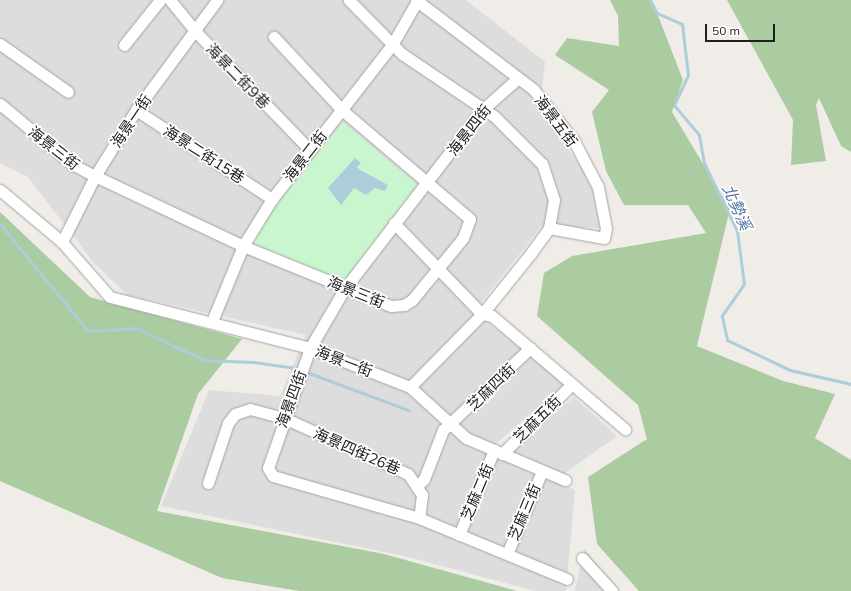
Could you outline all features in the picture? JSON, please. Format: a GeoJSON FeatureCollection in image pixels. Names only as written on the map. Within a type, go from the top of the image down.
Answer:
{"type":"FeatureCollection","features":[{"type":"Feature","properties":{"kind":"street"},"geometry":{"type":"LineString","coordinates":[[124,45],[160,0]]}},
{"type":"Feature","properties":{"kind":"street","name":"海景二街9巷"},"geometry":{"type":"LineString","coordinates":[[170,0],[196,32],[310,150]]}},
{"type":"Feature","properties":{"kind":"street","name":"海景一街"},"geometry":{"type":"LineString","coordinates":[[217,0],[196,32],[136,110],[95,176],[62,242],[110,297],[212,321],[310,348],[410,387]]}},
{"type":"Feature","properties":{"kind":"street"},"geometry":{"type":"LineString","coordinates":[[349,0],[392,45],[484,109],[542,164],[554,200],[549,228],[482,314],[410,387],[466,438],[566,480]]}},
{"type":"Feature","properties":{"kind":"street","name":"海景二街"},"geometry":{"type":"LineString","coordinates":[[212,321],[243,246],[272,198],[392,45],[416,0]]}},
{"type":"Feature","properties":{"kind":"street","name":"海景五街"},"geometry":{"type":"LineString","coordinates":[[416,0],[517,79],[534,90],[574,141],[598,187],[606,228],[604,238],[549,228]]}},
{"type":"Feature","properties":{"kind":"street","name":"海景三街"},"geometry":{"type":"LineString","coordinates":[[0,104],[72,164],[95,176],[243,246],[391,306],[404,305],[412,300],[469,229],[470,218],[342,110],[274,37]]}},
{"type":"Feature","properties":{"kind":"street"},"geometry":{"type":"LineString","coordinates":[[0,44],[68,92]]}},
{"type":"Feature","properties":{"kind":"street","name":"海景四街"},"geometry":{"type":"LineString","coordinates":[[517,79],[484,109],[345,288],[310,348],[284,418],[268,468],[273,476],[420,518],[567,579]]}},
{"type":"Feature","properties":{"kind":"street","name":"海景二街15巷"},"geometry":{"type":"LineString","coordinates":[[136,110],[272,198]]}},
{"type":"Feature","properties":{"kind":"street"},"geometry":{"type":"LineString","coordinates":[[0,190],[62,242]]}},
{"type":"Feature","properties":{"kind":"street"},"geometry":{"type":"LineString","coordinates":[[394,223],[482,314],[492,316],[625,429]]}},
{"type":"Feature","properties":{"kind":"street","name":"芝麻四街"},"geometry":{"type":"LineString","coordinates":[[418,485],[424,479],[443,430],[530,348]]}},
{"type":"Feature","properties":{"kind":"street","name":"芝麻五街"},"geometry":{"type":"LineString","coordinates":[[498,452],[572,384]]}},
{"type":"Feature","properties":{"kind":"street","name":"海景四街26巷"},"geometry":{"type":"LineString","coordinates":[[208,483],[228,423],[235,414],[250,409],[284,418],[408,474],[418,485]]}},
{"type":"Feature","properties":{"kind":"street","name":"芝麻二街"},"geometry":{"type":"LineString","coordinates":[[459,535],[498,452]]}},
{"type":"Feature","properties":{"kind":"street","name":"芝麻三街"},"geometry":{"type":"LineString","coordinates":[[507,554],[542,470]]}},
{"type":"Feature","properties":{"kind":"street"},"geometry":{"type":"LineString","coordinates":[[418,485],[423,499],[420,518]]}},
{"type":"Feature","properties":{"kind":"street"},"geometry":{"type":"LineString","coordinates":[[582,558],[612,591]]}},
{"type":"Feature","properties":{"kind":"shaded area"},"geometry":{"type":"Polygon","coordinates":[[[0,0],[466,0],[545,62],[540,108],[590,180],[600,228],[542,226],[474,311],[566,384],[487,451],[575,490],[566,591],[535,591],[408,557],[161,506],[209,390],[280,396],[306,335],[127,295],[94,263],[28,177],[0,163],[0,0]]]}},
{"type":"Feature","properties":{"kind":"shaded area"},"geometry":{"type":"Polygon","coordinates":[[[574,397],[617,436],[564,474],[511,453],[574,397]]]}},
{"type":"Feature","properties":{"kind":"shaded area"},"geometry":{"type":"Polygon","coordinates":[[[584,548],[620,591],[575,591],[584,548]]]}},
{"type":"Feature","properties":{"kind":"green space"},"geometry":{"type":"Polygon","coordinates":[[[610,0],[652,0],[683,80],[672,112],[730,209],[697,346],[783,381],[835,394],[815,438],[851,460],[851,591],[639,591],[597,544],[588,477],[647,439],[638,405],[537,316],[544,273],[572,256],[706,233],[688,205],[624,205],[606,171],[592,112],[609,90],[555,55],[567,38],[619,46],[618,16],[610,0]]]}},
{"type":"Feature","properties":{"kind":"green space"},"geometry":{"type":"Polygon","coordinates":[[[727,0],[851,0],[851,152],[841,146],[819,98],[816,105],[826,161],[791,165],[793,120],[727,0]]]}},
{"type":"Feature","properties":{"kind":"green space"},"geometry":{"type":"Polygon","coordinates":[[[343,122],[418,185],[343,283],[252,243],[287,191],[343,122]]]}},
{"type":"Feature","properties":{"kind":"green space"},"geometry":{"type":"Polygon","coordinates":[[[0,212],[90,297],[242,339],[198,394],[157,511],[384,554],[517,591],[299,591],[222,578],[0,481],[0,212]]]}},
{"type":"Feature","properties":{"kind":"water"},"geometry":{"type":"Polygon","coordinates":[[[355,158],[361,163],[357,167],[360,170],[388,185],[385,191],[375,188],[366,195],[354,188],[341,205],[328,188],[355,158]]]}},
{"type":"Feature","properties":{"kind":"waterway","name":"北勢溪"},"geometry":{"type":"LineString","coordinates":[[650,0],[657,13],[682,24],[688,75],[674,105],[699,135],[704,163],[737,231],[744,284],[722,316],[727,340],[790,370],[851,384]]}},
{"type":"Feature","properties":{"kind":"waterway"},"geometry":{"type":"LineString","coordinates":[[0,224],[88,331],[136,328],[204,360],[253,362],[296,368]]}},
{"type":"Feature","properties":{"kind":"waterway"},"geometry":{"type":"LineString","coordinates":[[309,373],[408,410]]}}]}
